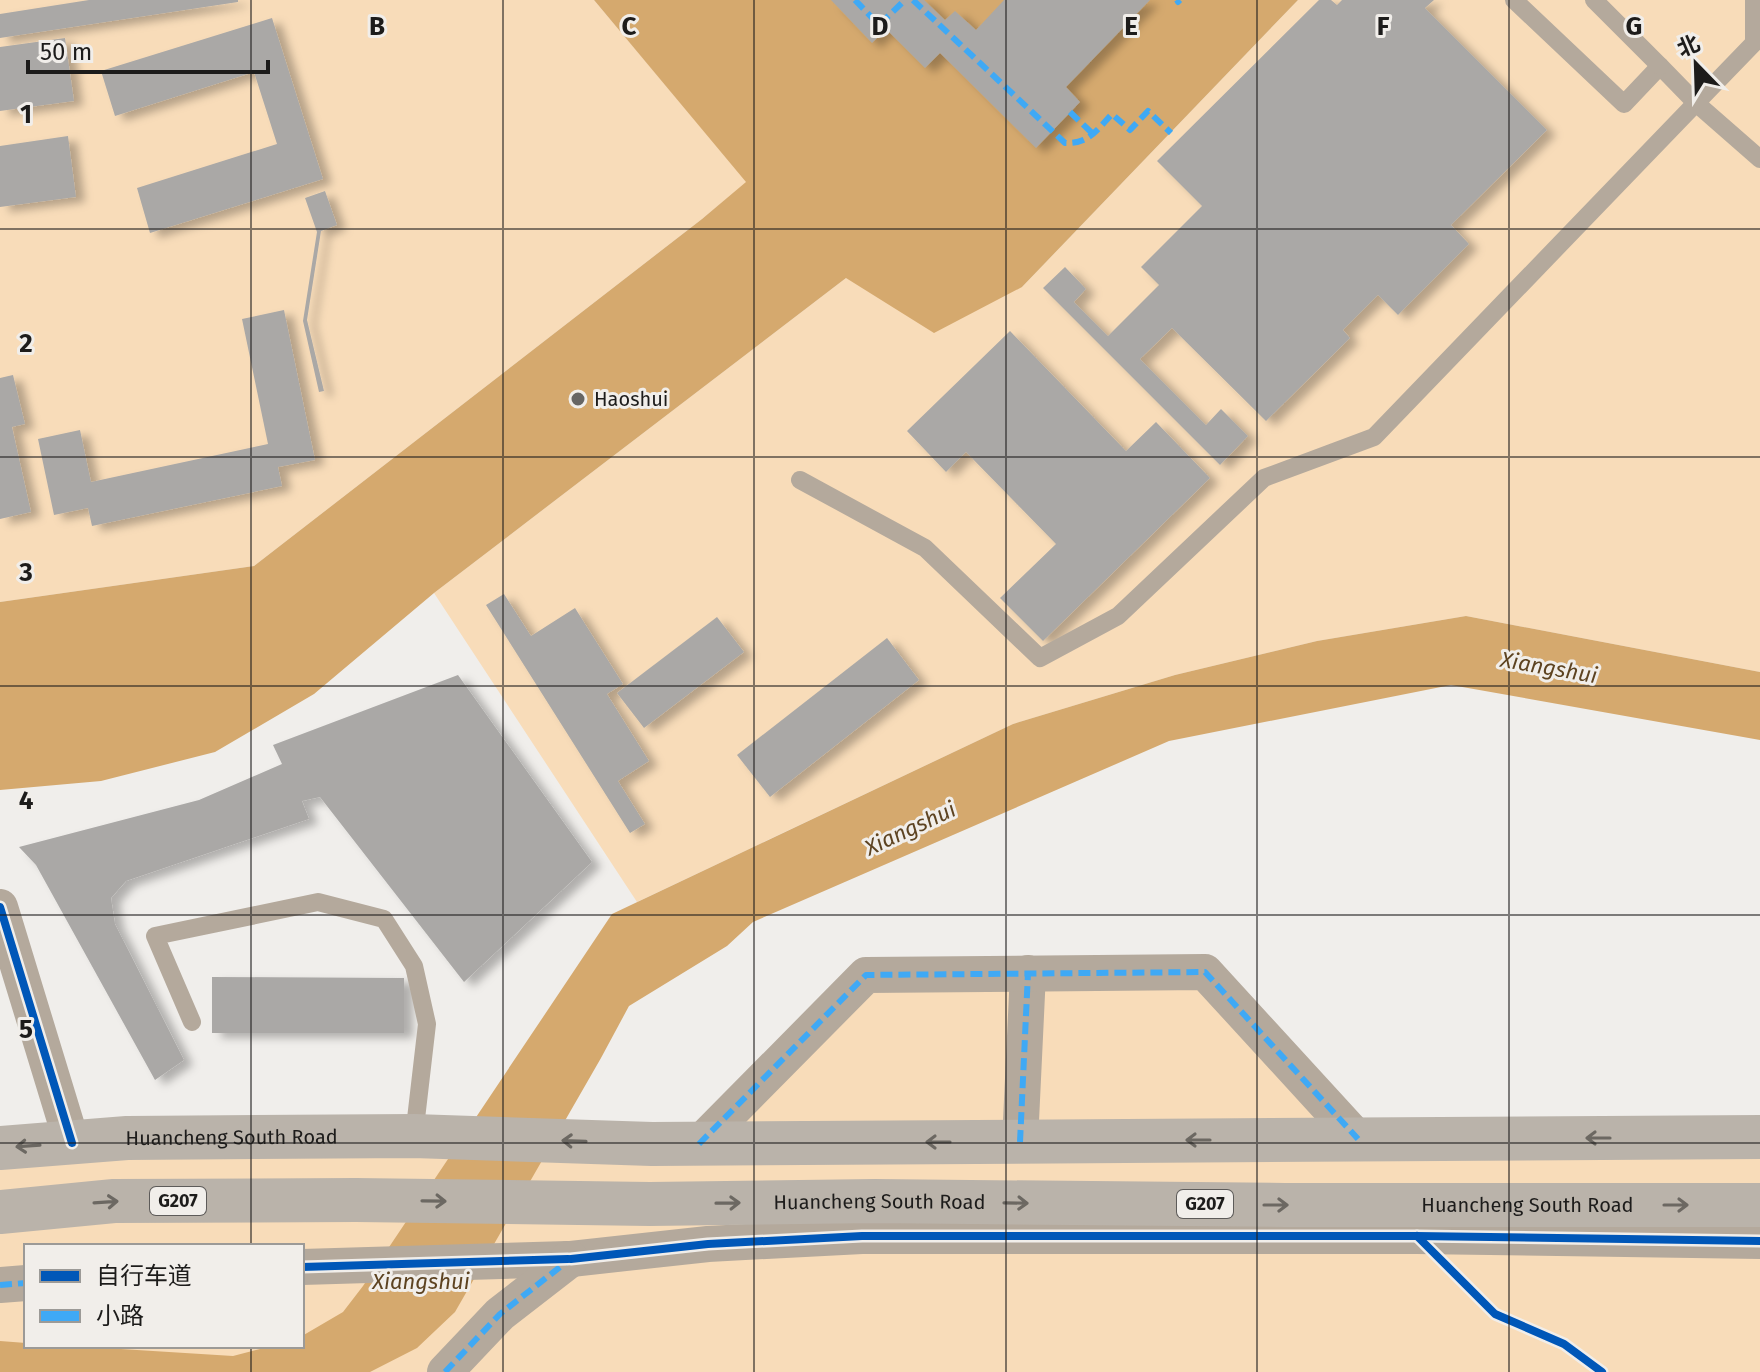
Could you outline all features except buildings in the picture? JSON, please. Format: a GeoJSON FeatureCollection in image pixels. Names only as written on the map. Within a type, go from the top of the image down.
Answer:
{"type":"FeatureCollection","features":[{"type":"Feature","properties":{"kind":"highway","name":"Huancheng South Road"},"geometry":{"type":"LineString","coordinates":[[0,1148],[127,1138],[414,1136],[652,1144],[1760,1137]]}},
{"type":"Feature","properties":{"kind":"highway","name":"Huancheng South Road"},"geometry":{"type":"LineString","coordinates":[[0,1212],[114,1201],[356,1200],[650,1204],[875,1201],[1760,1205]]}},
{"type":"Feature","properties":{"kind":"street"},"geometry":{"type":"LineString","coordinates":[[0,907],[72,1143]]}},
{"type":"Feature","properties":{"kind":"street"},"geometry":{"type":"LineString","coordinates":[[699,1144],[866,975],[1028,973],[1205,972],[1358,1139]]}},
{"type":"Feature","properties":{"kind":"street"},"geometry":{"type":"LineString","coordinates":[[1020,1142],[1028,973]]}},
{"type":"Feature","properties":{"kind":"street"},"geometry":{"type":"LineString","coordinates":[[304,1267],[570,1259],[708,1244],[862,1236],[1417,1236],[1760,1241]]}},
{"type":"Feature","properties":{"kind":"street"},"geometry":{"type":"LineString","coordinates":[[445,1372],[500,1314],[570,1259]]}},
{"type":"Feature","properties":{"kind":"street"},"geometry":{"type":"LineString","coordinates":[[0,1285],[24,1283]]}},
{"type":"Feature","properties":{"kind":"lane"},"geometry":{"type":"LineString","coordinates":[[1514,0],[1624,104],[1660,66]]}},
{"type":"Feature","properties":{"kind":"lane"},"geometry":{"type":"LineString","coordinates":[[1594,0],[1696,103],[1760,159]]}},
{"type":"Feature","properties":{"kind":"lane"},"geometry":{"type":"LineString","coordinates":[[800,480],[925,548],[1040,658],[1118,616],[1264,478],[1374,437],[1754,43],[1754,0]]}},
{"type":"Feature","properties":{"kind":"lane"},"geometry":{"type":"LineString","coordinates":[[192,1022],[155,936],[318,902],[384,919],[414,966],[427,1024],[414,1136]]}},
{"type":"Feature","properties":{"kind":"shaded area"},"geometry":{"type":"Polygon","coordinates":[[[0,0],[594,0],[747,182],[254,566],[0,602],[0,0]]]}},
{"type":"Feature","properties":{"kind":"shaded area"},"geometry":{"type":"Polygon","coordinates":[[[1298,0],[1760,0],[1760,672],[1466,616],[1317,641],[1175,675],[1013,724],[637,902],[434,593],[846,278],[1022,287],[1298,0]]]}},
{"type":"Feature","properties":{"kind":"shaded area"},"geometry":{"type":"Polygon","coordinates":[[[1205,972],[1358,1139],[1760,1137],[1760,1372],[0,1372],[0,1148],[699,1144],[866,975],[1205,972]]]}},
{"type":"Feature","properties":{"kind":"water","name":"Haoshui"},"geometry":{"type":"Polygon","coordinates":[[[594,0],[1298,0],[1022,287],[934,333],[846,278],[434,593],[314,694],[215,752],[101,781],[0,790],[0,602],[254,566],[746,182],[594,0]]]}},
{"type":"Feature","properties":{"kind":"water","name":"Xiangshui"},"geometry":{"type":"Polygon","coordinates":[[[1466,616],[1760,672],[1760,740],[1451,685],[1169,741],[753,922],[727,946],[629,1006],[455,1312],[417,1348],[370,1372],[0,1372],[0,1341],[24,1343],[24,1348],[105,1348],[233,1356],[264,1348],[304,1348],[304,1335],[343,1312],[363,1286],[612,914],[1013,724],[1175,675],[1317,641],[1466,616]]]}},
{"type":"Feature","properties":{"kind":"marked path"},"geometry":{"type":"LineString","coordinates":[[855,0],[879,25],[905,0]]}},
{"type":"Feature","properties":{"kind":"marked path"},"geometry":{"type":"LineString","coordinates":[[913,0],[1065,143],[1086,138],[1112,114],[1130,130],[1148,111],[1171,133]]}},
{"type":"Feature","properties":{"kind":"marked path"},"geometry":{"type":"LineString","coordinates":[[1177,0],[1180,0]]}},
{"type":"Feature","properties":{"kind":"marked path"},"geometry":{"type":"LineString","coordinates":[[1070,112],[1093,134]]}},
{"type":"Feature","properties":{"kind":"marked path"},"geometry":{"type":"LineString","coordinates":[[699,1144],[866,975],[1205,972],[1358,1139]]}},
{"type":"Feature","properties":{"kind":"marked path"},"geometry":{"type":"LineString","coordinates":[[1020,1142],[1028,973]]}},
{"type":"Feature","properties":{"kind":"marked path"},"geometry":{"type":"LineString","coordinates":[[445,1372],[500,1314],[569,1260]]}},
{"type":"Feature","properties":{"kind":"marked path"},"geometry":{"type":"LineString","coordinates":[[0,1285],[24,1283]]}},
{"type":"Feature","properties":{"kind":"cycle path"},"geometry":{"type":"LineString","coordinates":[[0,907],[72,1143]]}},
{"type":"Feature","properties":{"kind":"cycle path"},"geometry":{"type":"LineString","coordinates":[[571,1259],[708,1244],[862,1236],[1417,1236],[1760,1241]]}},
{"type":"Feature","properties":{"kind":"cycle path"},"geometry":{"type":"LineString","coordinates":[[1417,1236],[1495,1314],[1564,1344],[1602,1372]]}},
{"type":"Feature","properties":{"kind":"cycle path"},"geometry":{"type":"LineString","coordinates":[[304,1267],[568,1259]]}},
{"type":"Feature","properties":{"kind":"place","name":"Haoshui"},"geometry":{"type":"Point","coordinates":[578,399]}}]}
